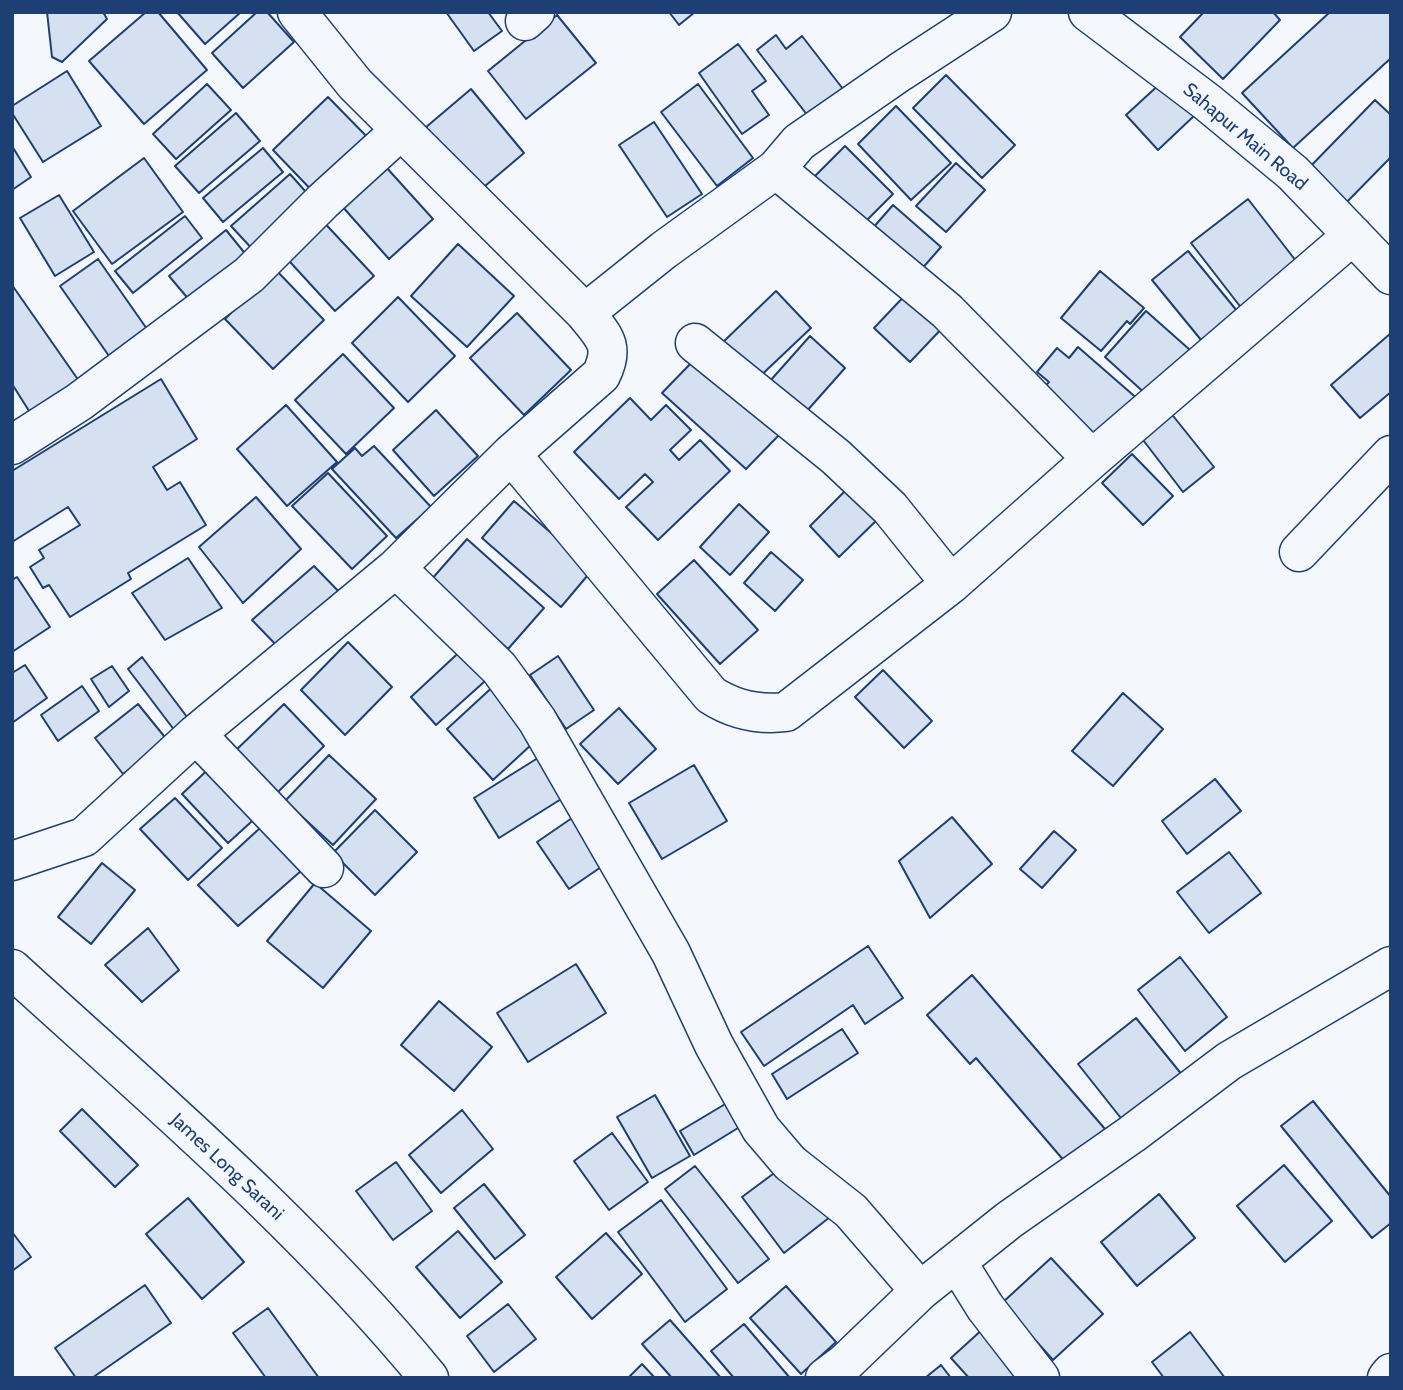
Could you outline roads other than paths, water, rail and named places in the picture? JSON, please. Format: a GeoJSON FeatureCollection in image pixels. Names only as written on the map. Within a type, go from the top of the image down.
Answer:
{"type":"FeatureCollection","features":[{"type":"Feature","properties":{"kind":"street"},"geometry":{"type":"LineString","coordinates":[[12,861],[84,837],[196,734],[396,568],[511,454],[601,375],[608,360],[607,342],[585,313],[355,84],[297,12]]}},
{"type":"Feature","properties":{"kind":"street"},"geometry":{"type":"LineString","coordinates":[[585,313],[664,250],[776,169],[799,142],[992,12]]}},
{"type":"Feature","properties":{"kind":"street","name":"Sahapur Main Road"},"geometry":{"type":"LineString","coordinates":[[1088,12],[1207,102],[1293,173],[1391,275]]}},
{"type":"Feature","properties":{"kind":"street"},"geometry":{"type":"LineString","coordinates":[[12,444],[79,402],[249,275],[323,201],[401,130]]}},
{"type":"Feature","properties":{"kind":"street"},"geometry":{"type":"LineString","coordinates":[[776,169],[947,311],[1092,459]]}},
{"type":"Feature","properties":{"kind":"street"},"geometry":{"type":"LineString","coordinates":[[511,454],[711,695],[724,704],[764,714],[786,712],[951,584],[1353,235]]}},
{"type":"Feature","properties":{"kind":"street"},"geometry":{"type":"LineString","coordinates":[[695,343],[836,457],[890,508],[951,584]]}},
{"type":"Feature","properties":{"kind":"street"},"geometry":{"type":"LineString","coordinates":[[1299,552],[1391,455]]}},
{"type":"Feature","properties":{"kind":"street"},"geometry":{"type":"LineString","coordinates":[[396,568],[499,668],[537,720],[671,953],[714,1045],[761,1129],[790,1163],[851,1211],[920,1291]]}},
{"type":"Feature","properties":{"kind":"street"},"geometry":{"type":"LineString","coordinates":[[196,734],[324,868]]}},
{"type":"Feature","properties":{"kind":"street"},"geometry":{"type":"LineString","coordinates":[[825,1378],[845,1363],[920,1291],[1009,1220],[1132,1134],[1229,1061],[1391,966]]}},
{"type":"Feature","properties":{"kind":"street","name":"James Long Sarani"},"geometry":{"type":"LineString","coordinates":[[12,969],[253,1188],[397,1339],[429,1378]]}},
{"type":"Feature","properties":{"kind":"street"},"geometry":{"type":"LineString","coordinates":[[957,1262],[985,1307],[1040,1378]]}},
{"type":"Feature","properties":{"kind":"street"},"geometry":{"type":"LineString","coordinates":[[1387,1378],[1391,1373]]}}]}
